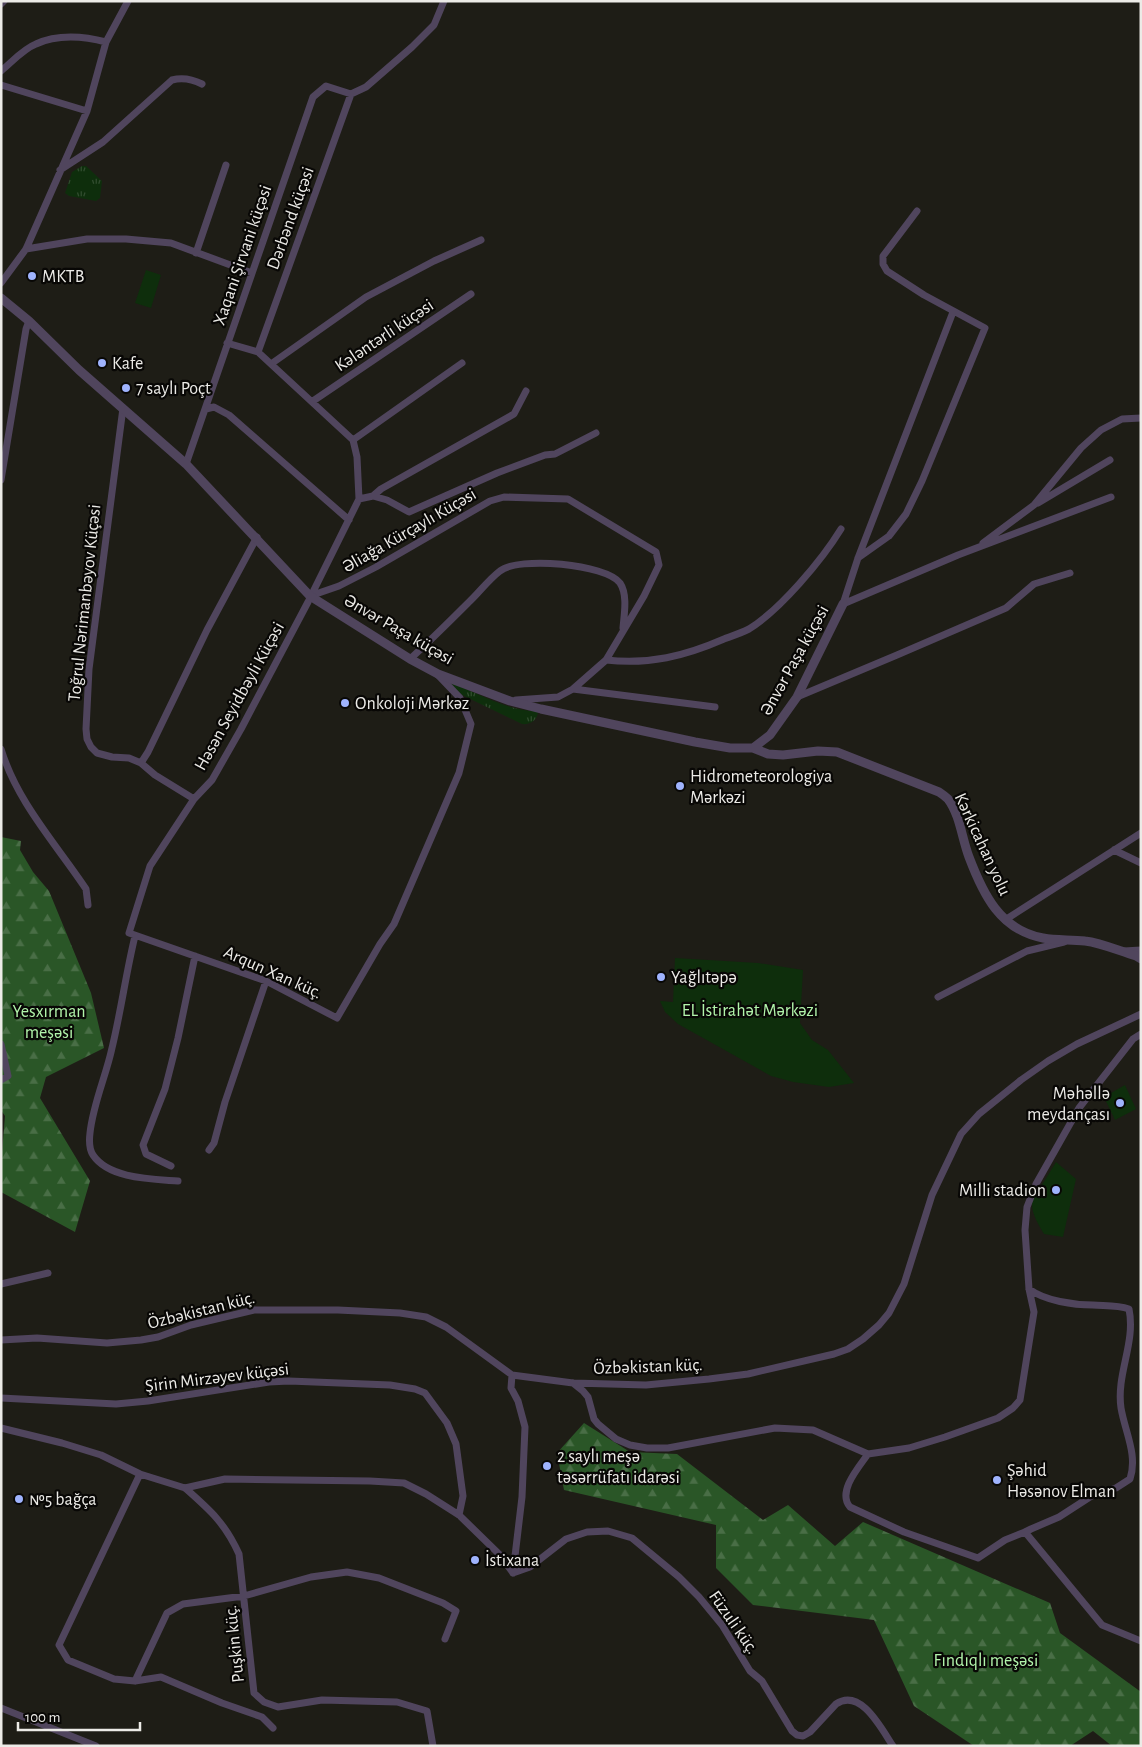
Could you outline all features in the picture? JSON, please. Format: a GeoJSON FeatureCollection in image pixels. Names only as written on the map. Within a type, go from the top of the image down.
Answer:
{"type":"FeatureCollection","features":[{"type":"Feature","properties":{"kind":"street"},"geometry":{"type":"LineString","coordinates":[[1,4],[4,1]]}},
{"type":"Feature","properties":{"kind":"street"},"geometry":{"type":"LineString","coordinates":[[1,283],[26,249],[87,111],[106,42],[128,1]]}},
{"type":"Feature","properties":{"kind":"street"},"geometry":{"type":"LineString","coordinates":[[351,94],[366,88],[412,47],[434,25],[444,1]]}},
{"type":"Feature","properties":{"kind":"street"},"geometry":{"type":"LineString","coordinates":[[1,71],[35,44],[53,38],[94,39],[106,42]]}},
{"type":"Feature","properties":{"kind":"street"},"geometry":{"type":"LineString","coordinates":[[60,171],[103,142],[172,80],[180,78],[192,79],[202,84]]}},
{"type":"Feature","properties":{"kind":"street"},"geometry":{"type":"LineString","coordinates":[[1,84],[87,111]]}},
{"type":"Feature","properties":{"kind":"street","name":"Xaqani Şirvani küçəsi"},"geometry":{"type":"LineString","coordinates":[[186,464],[313,97],[326,86],[351,94]]}},
{"type":"Feature","properties":{"kind":"street","name":"Dərbənd küçəsi"},"geometry":{"type":"LineString","coordinates":[[258,352],[351,94]]}},
{"type":"Feature","properties":{"kind":"street"},"geometry":{"type":"LineString","coordinates":[[196,253],[226,165]]}},
{"type":"Feature","properties":{"kind":"street"},"geometry":{"type":"LineString","coordinates":[[858,558],[889,536],[906,514],[922,481],[985,328],[953,312],[887,271],[883,264],[883,256],[917,211]]}},
{"type":"Feature","properties":{"kind":"street"},"geometry":{"type":"LineString","coordinates":[[26,249],[87,239],[126,239],[171,243],[252,273]]}},
{"type":"Feature","properties":{"kind":"street"},"geometry":{"type":"LineString","coordinates":[[271,364],[366,298],[434,261],[481,240]]}},
{"type":"Feature","properties":{"kind":"street","name":"Kələntərli küçəsi"},"geometry":{"type":"LineString","coordinates":[[313,401],[471,294]]}},
{"type":"Feature","properties":{"kind":"street","name":"Ənvər Paşa küçəsi"},"geometry":{"type":"LineString","coordinates":[[1,298],[29,321],[79,370],[186,464],[257,537],[310,596],[410,659],[438,674],[510,701],[695,742],[730,748],[753,748],[770,735],[797,696],[843,604]]}},
{"type":"Feature","properties":{"kind":"street"},"geometry":{"type":"LineString","coordinates":[[843,604],[858,558],[953,312]]}},
{"type":"Feature","properties":{"kind":"street"},"geometry":{"type":"LineString","coordinates":[[1,480],[26,329],[29,321]]}},
{"type":"Feature","properties":{"kind":"street"},"geometry":{"type":"LineString","coordinates":[[228,344],[258,352],[353,440],[357,457],[359,499],[373,496],[387,500],[409,512],[497,473],[545,455],[555,454],[596,433]]}},
{"type":"Feature","properties":{"kind":"street"},"geometry":{"type":"LineString","coordinates":[[353,440],[462,363]]}},
{"type":"Feature","properties":{"kind":"street"},"geometry":{"type":"LineString","coordinates":[[373,496],[381,489],[514,414],[526,391]]}},
{"type":"Feature","properties":{"kind":"street"},"geometry":{"type":"LineString","coordinates":[[206,409],[214,407],[230,415],[349,520]]}},
{"type":"Feature","properties":{"kind":"street","name":"Toğrul Nərimanbəyov Küçəsi"},"geometry":{"type":"LineString","coordinates":[[123,408],[89,668],[87,739],[97,753],[112,757],[129,758],[141,762],[155,775],[194,799]]}},
{"type":"Feature","properties":{"kind":"street"},"geometry":{"type":"LineString","coordinates":[[1034,505],[1081,448],[1101,430],[1122,419],[1141,418]]}},
{"type":"Feature","properties":{"kind":"street"},"geometry":{"type":"LineString","coordinates":[[976,548],[1034,505],[1110,460]]}},
{"type":"Feature","properties":{"kind":"street","name":"Əliağa Kürçaylı Küçəsi"},"geometry":{"type":"LineString","coordinates":[[310,596],[339,586],[490,501],[504,497],[568,499],[656,552],[659,565],[644,596],[606,660],[573,689]]}},
{"type":"Feature","properties":{"kind":"street"},"geometry":{"type":"LineString","coordinates":[[843,604],[976,548],[1111,497]]}},
{"type":"Feature","properties":{"kind":"street","name":"Həsən Seyidbəyli Küçəsi"},"geometry":{"type":"LineString","coordinates":[[135,936],[129,933],[150,866],[194,799],[212,780],[241,729],[359,499]]}},
{"type":"Feature","properties":{"kind":"street"},"geometry":{"type":"LineString","coordinates":[[606,660],[642,662],[682,656],[748,629],[785,599],[830,546],[841,529]]}},
{"type":"Feature","properties":{"kind":"street"},"geometry":{"type":"LineString","coordinates":[[141,762],[148,752],[207,630],[257,537]]}},
{"type":"Feature","properties":{"kind":"street"},"geometry":{"type":"LineString","coordinates":[[410,659],[501,570],[522,564],[568,565],[588,568],[614,578],[620,583],[624,591],[623,630]]}},
{"type":"Feature","properties":{"kind":"street"},"geometry":{"type":"LineString","coordinates":[[797,696],[898,656],[1006,608],[1034,584],[1070,573]]}},
{"type":"Feature","properties":{"kind":"street","name":"Arqun Xan küç."},"geometry":{"type":"LineString","coordinates":[[195,956],[266,981],[337,1018],[380,944],[394,924],[459,773],[471,724],[460,698],[438,674]]}},
{"type":"Feature","properties":{"kind":"street"},"geometry":{"type":"LineString","coordinates":[[510,701],[558,696],[573,689],[715,707]]}},
{"type":"Feature","properties":{"kind":"street","name":"Kərkicahan yolu"},"geometry":{"type":"LineString","coordinates":[[753,748],[768,754],[784,755],[818,750],[837,752],[939,792],[948,800],[955,814],[976,876],[990,901],[1005,920],[1018,930],[1042,938],[1097,943],[1141,959]]}},
{"type":"Feature","properties":{"kind":"street"},"geometry":{"type":"LineString","coordinates":[[1,749],[12,779],[86,889],[88,905]]}},
{"type":"Feature","properties":{"kind":"street"},"geometry":{"type":"LineString","coordinates":[[1005,920],[1141,833]]}},
{"type":"Feature","properties":{"kind":"street"},"geometry":{"type":"LineString","coordinates":[[1114,850],[1141,863]]}},
{"type":"Feature","properties":{"kind":"street"},"geometry":{"type":"LineString","coordinates":[[171,1166],[146,1154],[143,1145],[165,1090],[195,956],[135,936],[113,1047],[90,1132],[89,1148],[98,1162],[114,1172],[149,1179],[178,1180]]}},
{"type":"Feature","properties":{"kind":"street"},"geometry":{"type":"LineString","coordinates":[[938,997],[1027,950],[1069,941]]}},
{"type":"Feature","properties":{"kind":"street"},"geometry":{"type":"LineString","coordinates":[[1120,951],[1141,950]]}},
{"type":"Feature","properties":{"kind":"street"},"geometry":{"type":"LineString","coordinates":[[209,1150],[214,1143],[225,1102],[266,981]]}},
{"type":"Feature","properties":{"kind":"street","name":"Özbəkistan küç."},"geometry":{"type":"LineString","coordinates":[[1,1340],[37,1338],[107,1343],[141,1340],[158,1337],[191,1325],[254,1310],[324,1309],[400,1313],[420,1316],[435,1321],[485,1354],[512,1375],[573,1383],[646,1384],[748,1374],[848,1349],[879,1325],[889,1313],[904,1284],[932,1195],[961,1134],[979,1114],[1048,1061],[1078,1044],[1141,1014]]}},
{"type":"Feature","properties":{"kind":"street"},"geometry":{"type":"LineString","coordinates":[[573,1383],[588,1396],[598,1424],[616,1439],[630,1445],[647,1448],[668,1448],[776,1428],[813,1430],[868,1454],[909,1448],[998,1418],[1013,1408],[1020,1400],[1034,1312],[1029,1289],[1024,1230],[1027,1207],[1036,1184],[1079,1108],[1133,1039],[1141,1034]]}},
{"type":"Feature","properties":{"kind":"street"},"geometry":{"type":"LineString","coordinates":[[1,1044],[8,1076],[1,1080]]}},
{"type":"Feature","properties":{"kind":"street"},"geometry":{"type":"LineString","coordinates":[[1,1284],[48,1273]]}},
{"type":"Feature","properties":{"kind":"street"},"geometry":{"type":"LineString","coordinates":[[868,1454],[856,1470],[845,1495],[845,1502],[850,1507],[904,1532],[978,1558],[1004,1540],[1059,1517],[1093,1495],[1116,1488],[1130,1479],[1134,1467],[1120,1395],[1122,1376],[1131,1336],[1129,1309],[1121,1306],[1075,1304],[1037,1295],[1029,1289]]}},
{"type":"Feature","properties":{"kind":"street"},"geometry":{"type":"LineString","coordinates":[[512,1375],[511,1388],[518,1401],[526,1427],[522,1496],[514,1573]]}},
{"type":"Feature","properties":{"kind":"street","name":"Şirin Mirzəyev küçəsi"},"geometry":{"type":"LineString","coordinates":[[1,1398],[116,1404],[148,1401],[269,1382],[289,1381],[390,1385],[415,1389],[424,1393],[434,1404],[447,1423],[456,1444],[463,1496],[459,1515]]}},
{"type":"Feature","properties":{"kind":"street"},"geometry":{"type":"LineString","coordinates":[[1,1428],[101,1455],[140,1474],[185,1488],[225,1479],[404,1483],[426,1494],[459,1515],[500,1555],[514,1573]]}},
{"type":"Feature","properties":{"kind":"street"},"geometry":{"type":"LineString","coordinates":[[140,1474],[59,1645],[68,1660],[114,1680],[135,1681],[160,1677],[222,1703],[262,1717],[273,1728]]}},
{"type":"Feature","properties":{"kind":"street","name":"Puşkin küç."},"geometry":{"type":"LineString","coordinates":[[185,1488],[221,1522],[239,1554],[254,1693],[264,1702],[278,1707],[322,1700],[398,1702],[428,1711],[433,1746]]}},
{"type":"Feature","properties":{"kind":"street","name":"Füzuli küç."},"geometry":{"type":"LineString","coordinates":[[514,1573],[530,1567],[566,1539],[587,1532],[608,1531],[632,1538],[656,1556],[699,1597],[722,1625],[750,1671],[762,1681],[792,1731],[797,1735],[803,1736],[810,1732],[836,1704],[841,1700],[846,1700],[858,1704],[873,1714],[893,1746]]}},
{"type":"Feature","properties":{"kind":"street"},"geometry":{"type":"LineString","coordinates":[[1026,1532],[1102,1625],[1141,1641]]}},
{"type":"Feature","properties":{"kind":"street"},"geometry":{"type":"LineString","coordinates":[[135,1681],[167,1613],[183,1604],[244,1596],[311,1577],[347,1572],[379,1578],[443,1603],[456,1611],[445,1639]]}},
{"type":"Feature","properties":{"kind":"street"},"geometry":{"type":"LineString","coordinates":[[3,1710],[96,1746]]}},
{"type":"Feature","properties":{"kind":"green space"},"geometry":{"type":"Polygon","coordinates":[[[82,166],[86,166],[102,181],[100,198],[96,201],[69,196],[65,193],[72,172],[82,166]]]}},
{"type":"Feature","properties":{"kind":"green space"},"geometry":{"type":"Polygon","coordinates":[[[146,270],[161,275],[151,308],[135,303],[146,270]]]}},
{"type":"Feature","properties":{"kind":"green space"},"geometry":{"type":"Polygon","coordinates":[[[449,682],[504,705],[538,711],[537,717],[531,723],[522,724],[462,695],[449,682]]]}},
{"type":"Feature","properties":{"kind":"green space","name":"Yesxırman meşəsi"},"geometry":{"type":"Polygon","coordinates":[[[1,837],[21,841],[20,850],[33,872],[49,891],[91,993],[104,1048],[46,1077],[40,1098],[90,1181],[75,1232],[1,1192],[5,1116],[1,1110],[1,837]]]}},
{"type":"Feature","properties":{"kind":"green space","name":"EL İstirahət Mərkəzi"},"geometry":{"type":"Polygon","coordinates":[[[675,958],[758,963],[803,970],[800,1023],[812,1040],[828,1050],[854,1083],[829,1087],[793,1082],[771,1076],[678,1024],[665,1012],[660,1001],[673,1002],[675,958]]]}},
{"type":"Feature","properties":{"kind":"green space","name":"Məhəllə meydançası"},"geometry":{"type":"Polygon","coordinates":[[[1125,1085],[1136,1109],[1115,1120],[1104,1097],[1125,1085]]]}},
{"type":"Feature","properties":{"kind":"green space","name":"Milli stadion"},"geometry":{"type":"Polygon","coordinates":[[[1056,1162],[1076,1179],[1063,1237],[1044,1234],[1035,1218],[1032,1205],[1032,1201],[1056,1162]]]}},
{"type":"Feature","properties":{"kind":"green space","name":"Fındıqlı meşəsi"},"geometry":{"type":"Polygon","coordinates":[[[584,1423],[630,1452],[677,1454],[763,1520],[788,1505],[835,1546],[863,1522],[1050,1603],[1060,1633],[1141,1692],[1141,1746],[1112,1746],[1093,1731],[1070,1746],[974,1746],[914,1706],[874,1620],[753,1605],[716,1568],[716,1525],[564,1490],[557,1453],[584,1423]]]}},
{"type":"Feature","properties":{"kind":"place","name":"MKTB"},"geometry":{"type":"Point","coordinates":[32,276]}},
{"type":"Feature","properties":{"kind":"place","name":"Kafe"},"geometry":{"type":"Point","coordinates":[102,363]}},
{"type":"Feature","properties":{"kind":"place","name":"7 saylı Poçt"},"geometry":{"type":"Point","coordinates":[126,388]}},
{"type":"Feature","properties":{"kind":"place","name":"Onkoloji Mərkəz"},"geometry":{"type":"Point","coordinates":[345,703]}},
{"type":"Feature","properties":{"kind":"place","name":"Hidrometeorologiya Mərkəzi"},"geometry":{"type":"Point","coordinates":[680,786]}},
{"type":"Feature","properties":{"kind":"place","name":"Yağlıtəpə"},"geometry":{"type":"Point","coordinates":[661,977]}},
{"type":"Feature","properties":{"kind":"place","name":"Məhəllə meydançası"},"geometry":{"type":"Point","coordinates":[1120,1103]}},
{"type":"Feature","properties":{"kind":"place","name":"Milli stadion"},"geometry":{"type":"Point","coordinates":[1056,1190]}},
{"type":"Feature","properties":{"kind":"place","name":"2 saylı meşə təsərrüfatı idarəsi"},"geometry":{"type":"Point","coordinates":[547,1466]}},
{"type":"Feature","properties":{"kind":"place","name":"Şəhid Həsənov Elman"},"geometry":{"type":"Point","coordinates":[997,1480]}},
{"type":"Feature","properties":{"kind":"place","name":"№5 bağça"},"geometry":{"type":"Point","coordinates":[19,1499]}},
{"type":"Feature","properties":{"kind":"place","name":"İstixana"},"geometry":{"type":"Point","coordinates":[475,1560]}}]}
